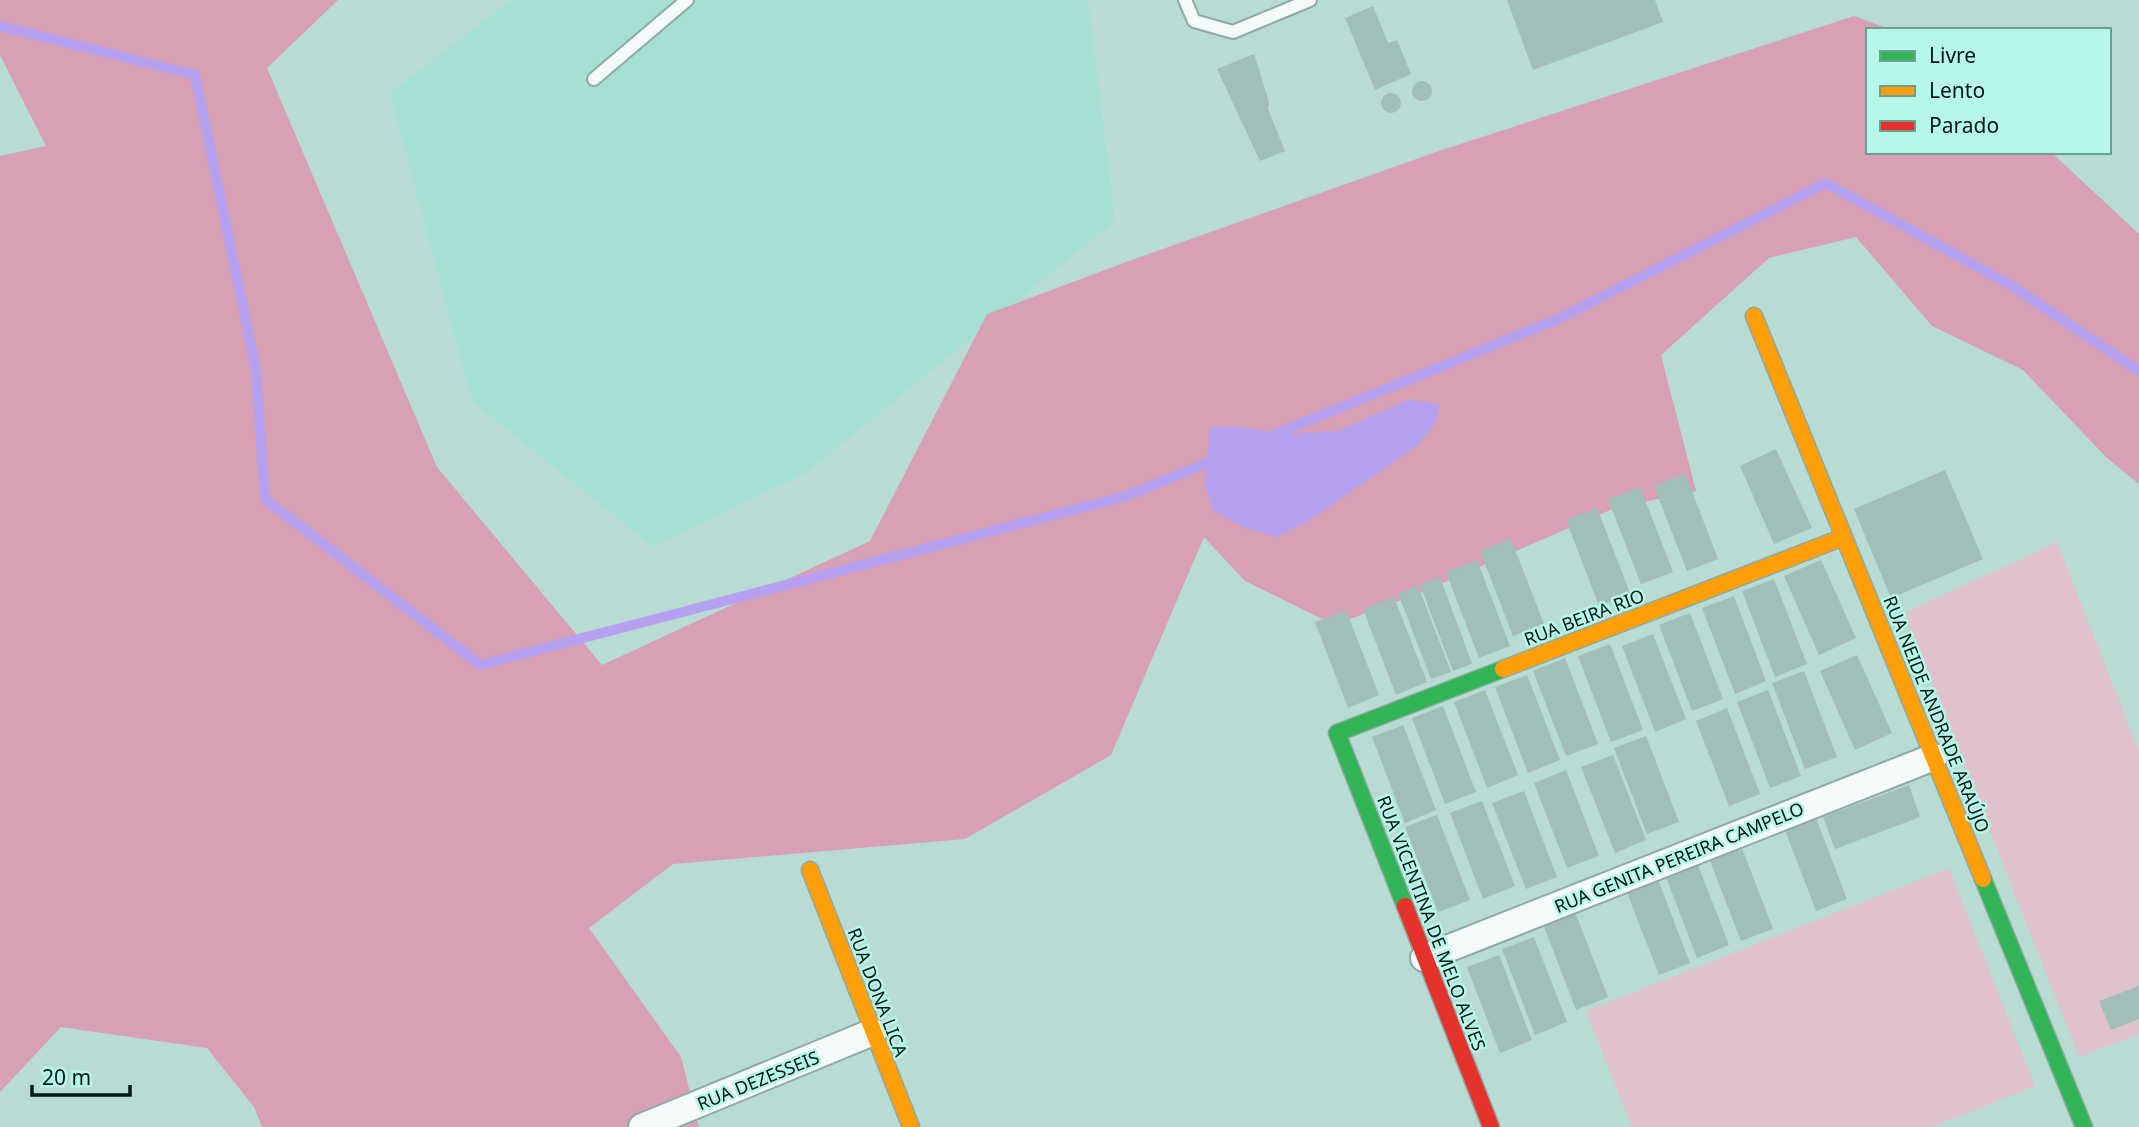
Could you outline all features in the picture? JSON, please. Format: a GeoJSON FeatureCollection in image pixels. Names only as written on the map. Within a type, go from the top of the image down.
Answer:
{"type":"FeatureCollection","features":[{"type":"Feature","properties":{"kind":"street","name":"RUA NEIDE ANDRADE ARAÚJO"},"geometry":{"type":"LineString","coordinates":[[1754,316],[2084,1127]]}},
{"type":"Feature","properties":{"kind":"street","name":"RUA BEIRA RIO"},"geometry":{"type":"LineString","coordinates":[[1338,733],[1844,537]]}},
{"type":"Feature","properties":{"kind":"street","name":"RUA VICENTINA DE MELO ALVES"},"geometry":{"type":"LineString","coordinates":[[1338,733],[1491,1127]]}},
{"type":"Feature","properties":{"kind":"street","name":"RUA GENITA PEREIRA CAMPELO"},"geometry":{"type":"LineString","coordinates":[[1424,958],[1934,757]]}},
{"type":"Feature","properties":{"kind":"street","name":"RUA DONA LICA"},"geometry":{"type":"LineString","coordinates":[[810,870],[911,1127]]}},
{"type":"Feature","properties":{"kind":"street","name":"RUA DEZESSEIS"},"geometry":{"type":"LineString","coordinates":[[642,1127],[873,1032]]}},
{"type":"Feature","properties":{"kind":"lane"},"geometry":{"type":"LineString","coordinates":[[594,79],[687,0]]}},
{"type":"Feature","properties":{"kind":"lane"},"geometry":{"type":"LineString","coordinates":[[1185,0],[1194,21],[1233,32],[1310,0]]}},
{"type":"Feature","properties":{"kind":"shaded area"},"geometry":{"type":"Polygon","coordinates":[[[0,0],[338,0],[267,68],[437,467],[602,665],[870,541],[987,314],[1436,152],[1854,16],[1887,28],[1866,28],[1866,154],[2053,154],[2139,234],[2139,484],[2107,458],[2023,370],[1932,326],[1856,237],[1769,258],[1661,355],[1696,491],[1615,508],[1417,594],[1334,625],[1245,581],[1204,537],[1111,755],[965,839],[673,864],[589,928],[681,1057],[699,1127],[262,1127],[254,1107],[207,1048],[61,1027],[0,1092],[0,156],[46,146],[0,55],[0,0]]]}},
{"type":"Feature","properties":{"kind":"shaded area"},"geometry":{"type":"Polygon","coordinates":[[[511,0],[1088,0],[1115,221],[806,473],[653,547],[472,401],[390,93],[511,0]]]}},
{"type":"Feature","properties":{"kind":"shaded area"},"geometry":{"type":"Polygon","coordinates":[[[1409,400],[1439,404],[1436,422],[1418,445],[1310,520],[1277,537],[1246,528],[1213,511],[1205,484],[1210,427],[1238,427],[1288,434],[1337,431],[1409,400]]]}},
{"type":"Feature","properties":{"kind":"shaded area"},"geometry":{"type":"Polygon","coordinates":[[[2057,542],[2139,751],[2139,1034],[2079,1057],[1904,613],[2057,542]]]}},
{"type":"Feature","properties":{"kind":"shaded area"},"geometry":{"type":"Polygon","coordinates":[[[1949,868],[2035,1086],[1932,1127],[1632,1127],[1586,1011],[1949,868]]]}},
{"type":"Feature","properties":{"kind":"building"},"geometry":{"type":"Polygon","coordinates":[[[1507,0],[1655,0],[1663,22],[1533,70],[1507,0]]]}},
{"type":"Feature","properties":{"kind":"building"},"geometry":{"type":"Polygon","coordinates":[[[1373,6],[1388,43],[1397,40],[1411,74],[1375,90],[1345,18],[1373,6]]]}},
{"type":"Feature","properties":{"kind":"building"},"geometry":{"type":"Polygon","coordinates":[[[1254,54],[1269,102],[1268,109],[1285,151],[1260,161],[1217,69],[1254,54]]]}},
{"type":"Feature","properties":{"kind":"building"},"geometry":{"type":"Polygon","coordinates":[[[1422,81],[1429,84],[1432,91],[1429,98],[1422,101],[1415,98],[1412,91],[1415,84],[1422,81]]]}},
{"type":"Feature","properties":{"kind":"building"},"geometry":{"type":"Polygon","coordinates":[[[1387,93],[1395,93],[1401,103],[1395,113],[1387,113],[1381,107],[1381,99],[1387,93]]]}},
{"type":"Feature","properties":{"kind":"building"},"geometry":{"type":"Polygon","coordinates":[[[1776,449],[1812,528],[1774,544],[1740,466],[1776,449]]]}},
{"type":"Feature","properties":{"kind":"building"},"geometry":{"type":"Polygon","coordinates":[[[1945,470],[1983,559],[1891,598],[1854,509],[1945,470]]]}},
{"type":"Feature","properties":{"kind":"building"},"geometry":{"type":"Polygon","coordinates":[[[1685,473],[1718,559],[1687,571],[1654,486],[1685,473]]]}},
{"type":"Feature","properties":{"kind":"building"},"geometry":{"type":"Polygon","coordinates":[[[1640,487],[1673,572],[1641,584],[1608,499],[1640,487]]]}},
{"type":"Feature","properties":{"kind":"building"},"geometry":{"type":"Polygon","coordinates":[[[1597,508],[1630,593],[1599,606],[1566,520],[1597,508]]]}},
{"type":"Feature","properties":{"kind":"building"},"geometry":{"type":"Polygon","coordinates":[[[1511,539],[1544,624],[1513,636],[1480,551],[1511,539]]]}},
{"type":"Feature","properties":{"kind":"building"},"geometry":{"type":"Polygon","coordinates":[[[1477,560],[1510,646],[1479,658],[1446,572],[1477,560]]]}},
{"type":"Feature","properties":{"kind":"building"},"geometry":{"type":"Polygon","coordinates":[[[1821,560],[1856,638],[1819,655],[1784,576],[1821,560]]]}},
{"type":"Feature","properties":{"kind":"building"},"geometry":{"type":"Polygon","coordinates":[[[1440,577],[1472,664],[1453,671],[1420,585],[1440,577]]]}},
{"type":"Feature","properties":{"kind":"building"},"geometry":{"type":"Polygon","coordinates":[[[1774,579],[1807,664],[1775,677],[1742,591],[1774,579]]]}},
{"type":"Feature","properties":{"kind":"building"},"geometry":{"type":"Polygon","coordinates":[[[1418,586],[1451,672],[1431,679],[1398,593],[1418,586]]]}},
{"type":"Feature","properties":{"kind":"building"},"geometry":{"type":"Polygon","coordinates":[[[1734,596],[1766,681],[1735,694],[1702,608],[1734,596]]]}},
{"type":"Feature","properties":{"kind":"building"},"geometry":{"type":"Polygon","coordinates":[[[1394,597],[1427,682],[1396,695],[1363,609],[1394,597]]]}},
{"type":"Feature","properties":{"kind":"building"},"geometry":{"type":"Polygon","coordinates":[[[1346,610],[1379,695],[1348,708],[1315,622],[1346,610]]]}},
{"type":"Feature","properties":{"kind":"building"},"geometry":{"type":"Polygon","coordinates":[[[1690,613],[1723,699],[1692,711],[1659,625],[1690,613]]]}},
{"type":"Feature","properties":{"kind":"building"},"geometry":{"type":"Polygon","coordinates":[[[1653,634],[1686,719],[1655,732],[1622,646],[1653,634]]]}},
{"type":"Feature","properties":{"kind":"building"},"geometry":{"type":"Polygon","coordinates":[[[1610,644],[1643,730],[1611,742],[1578,656],[1610,644]]]}},
{"type":"Feature","properties":{"kind":"building"},"geometry":{"type":"Polygon","coordinates":[[[1857,655],[1892,733],[1855,750],[1820,671],[1857,655]]]}},
{"type":"Feature","properties":{"kind":"building"},"geometry":{"type":"Polygon","coordinates":[[[1565,658],[1598,744],[1566,756],[1533,671],[1565,658]]]}},
{"type":"Feature","properties":{"kind":"building"},"geometry":{"type":"Polygon","coordinates":[[[1804,671],[1837,757],[1805,769],[1772,683],[1804,671]]]}},
{"type":"Feature","properties":{"kind":"building"},"geometry":{"type":"Polygon","coordinates":[[[1527,675],[1560,760],[1528,773],[1495,687],[1527,675]]]}},
{"type":"Feature","properties":{"kind":"building"},"geometry":{"type":"Polygon","coordinates":[[[1485,690],[1518,775],[1487,788],[1454,702],[1485,690]]]}},
{"type":"Feature","properties":{"kind":"building"},"geometry":{"type":"Polygon","coordinates":[[[1768,690],[1801,776],[1770,788],[1737,702],[1768,690]]]}},
{"type":"Feature","properties":{"kind":"building"},"geometry":{"type":"Polygon","coordinates":[[[1443,706],[1476,792],[1445,804],[1412,718],[1443,706]]]}},
{"type":"Feature","properties":{"kind":"building"},"geometry":{"type":"Polygon","coordinates":[[[1727,708],[1760,794],[1729,806],[1696,721],[1727,708]]]}},
{"type":"Feature","properties":{"kind":"building"},"geometry":{"type":"Polygon","coordinates":[[[1403,725],[1436,810],[1405,823],[1372,737],[1403,725]]]}},
{"type":"Feature","properties":{"kind":"building"},"geometry":{"type":"Polygon","coordinates":[[[1646,736],[1679,822],[1647,834],[1614,748],[1646,736]]]}},
{"type":"Feature","properties":{"kind":"building"},"geometry":{"type":"Polygon","coordinates":[[[1613,755],[1646,840],[1615,853],[1581,767],[1613,755]]]}},
{"type":"Feature","properties":{"kind":"building"},"geometry":{"type":"Polygon","coordinates":[[[1566,770],[1599,856],[1567,868],[1534,783],[1566,770]]]}},
{"type":"Feature","properties":{"kind":"building"},"geometry":{"type":"Polygon","coordinates":[[[1909,785],[1920,817],[1835,849],[1823,817],[1909,785]]]}},
{"type":"Feature","properties":{"kind":"building"},"geometry":{"type":"Polygon","coordinates":[[[1524,791],[1557,877],[1526,889],[1492,803],[1524,791]]]}},
{"type":"Feature","properties":{"kind":"building"},"geometry":{"type":"Polygon","coordinates":[[[1482,801],[1515,886],[1483,899],[1450,813],[1482,801]]]}},
{"type":"Feature","properties":{"kind":"building"},"geometry":{"type":"Polygon","coordinates":[[[1814,813],[1847,899],[1816,911],[1783,825],[1814,813]]]}},
{"type":"Feature","properties":{"kind":"building"},"geometry":{"type":"Polygon","coordinates":[[[1437,815],[1470,900],[1438,912],[1405,827],[1437,815]]]}},
{"type":"Feature","properties":{"kind":"building"},"geometry":{"type":"Polygon","coordinates":[[[1740,843],[1773,929],[1741,941],[1708,856],[1740,843]]]}},
{"type":"Feature","properties":{"kind":"building"},"geometry":{"type":"Polygon","coordinates":[[[1696,860],[1729,945],[1697,958],[1664,872],[1696,860]]]}},
{"type":"Feature","properties":{"kind":"building"},"geometry":{"type":"Polygon","coordinates":[[[1657,877],[1690,963],[1659,975],[1626,890],[1657,877]]]}},
{"type":"Feature","properties":{"kind":"building"},"geometry":{"type":"Polygon","coordinates":[[[1575,912],[1608,997],[1576,1010],[1543,924],[1575,912]]]}},
{"type":"Feature","properties":{"kind":"building"},"geometry":{"type":"Polygon","coordinates":[[[1534,937],[1567,1022],[1535,1035],[1502,949],[1534,937]]]}},
{"type":"Feature","properties":{"kind":"building"},"geometry":{"type":"Polygon","coordinates":[[[1499,955],[1532,1040],[1500,1053],[1467,967],[1499,955]]]}},
{"type":"Feature","properties":{"kind":"building"},"geometry":{"type":"Polygon","coordinates":[[[2139,986],[2139,1019],[2111,1030],[2099,1001],[2139,986]]]}},
{"type":"Feature","properties":{"kind":"waterway"},"geometry":{"type":"LineString","coordinates":[[0,26],[195,75],[256,370],[265,499],[480,665],[1126,496],[1219,458]]}},
{"type":"Feature","properties":{"kind":"waterway"},"geometry":{"type":"LineString","coordinates":[[1268,437],[1558,319],[1826,183],[2012,286],[2139,371]]}},
{"type":"Feature","properties":{"kind":"traffic: fast"},"geometry":{"type":"LineString","coordinates":[[1405,906],[1337,733],[1503,669]]}},
{"type":"Feature","properties":{"kind":"traffic: fast"},"geometry":{"type":"LineString","coordinates":[[1983,879],[2084,1127]]}},
{"type":"Feature","properties":{"kind":"traffic: slow"},"geometry":{"type":"LineString","coordinates":[[1754,316],[1983,879]]}},
{"type":"Feature","properties":{"kind":"traffic: slow"},"geometry":{"type":"LineString","coordinates":[[1503,669],[1844,537]]}},
{"type":"Feature","properties":{"kind":"traffic: slow"},"geometry":{"type":"LineString","coordinates":[[810,870],[911,1127]]}},
{"type":"Feature","properties":{"kind":"traffic: jam"},"geometry":{"type":"LineString","coordinates":[[1405,906],[1491,1127]]}}]}
